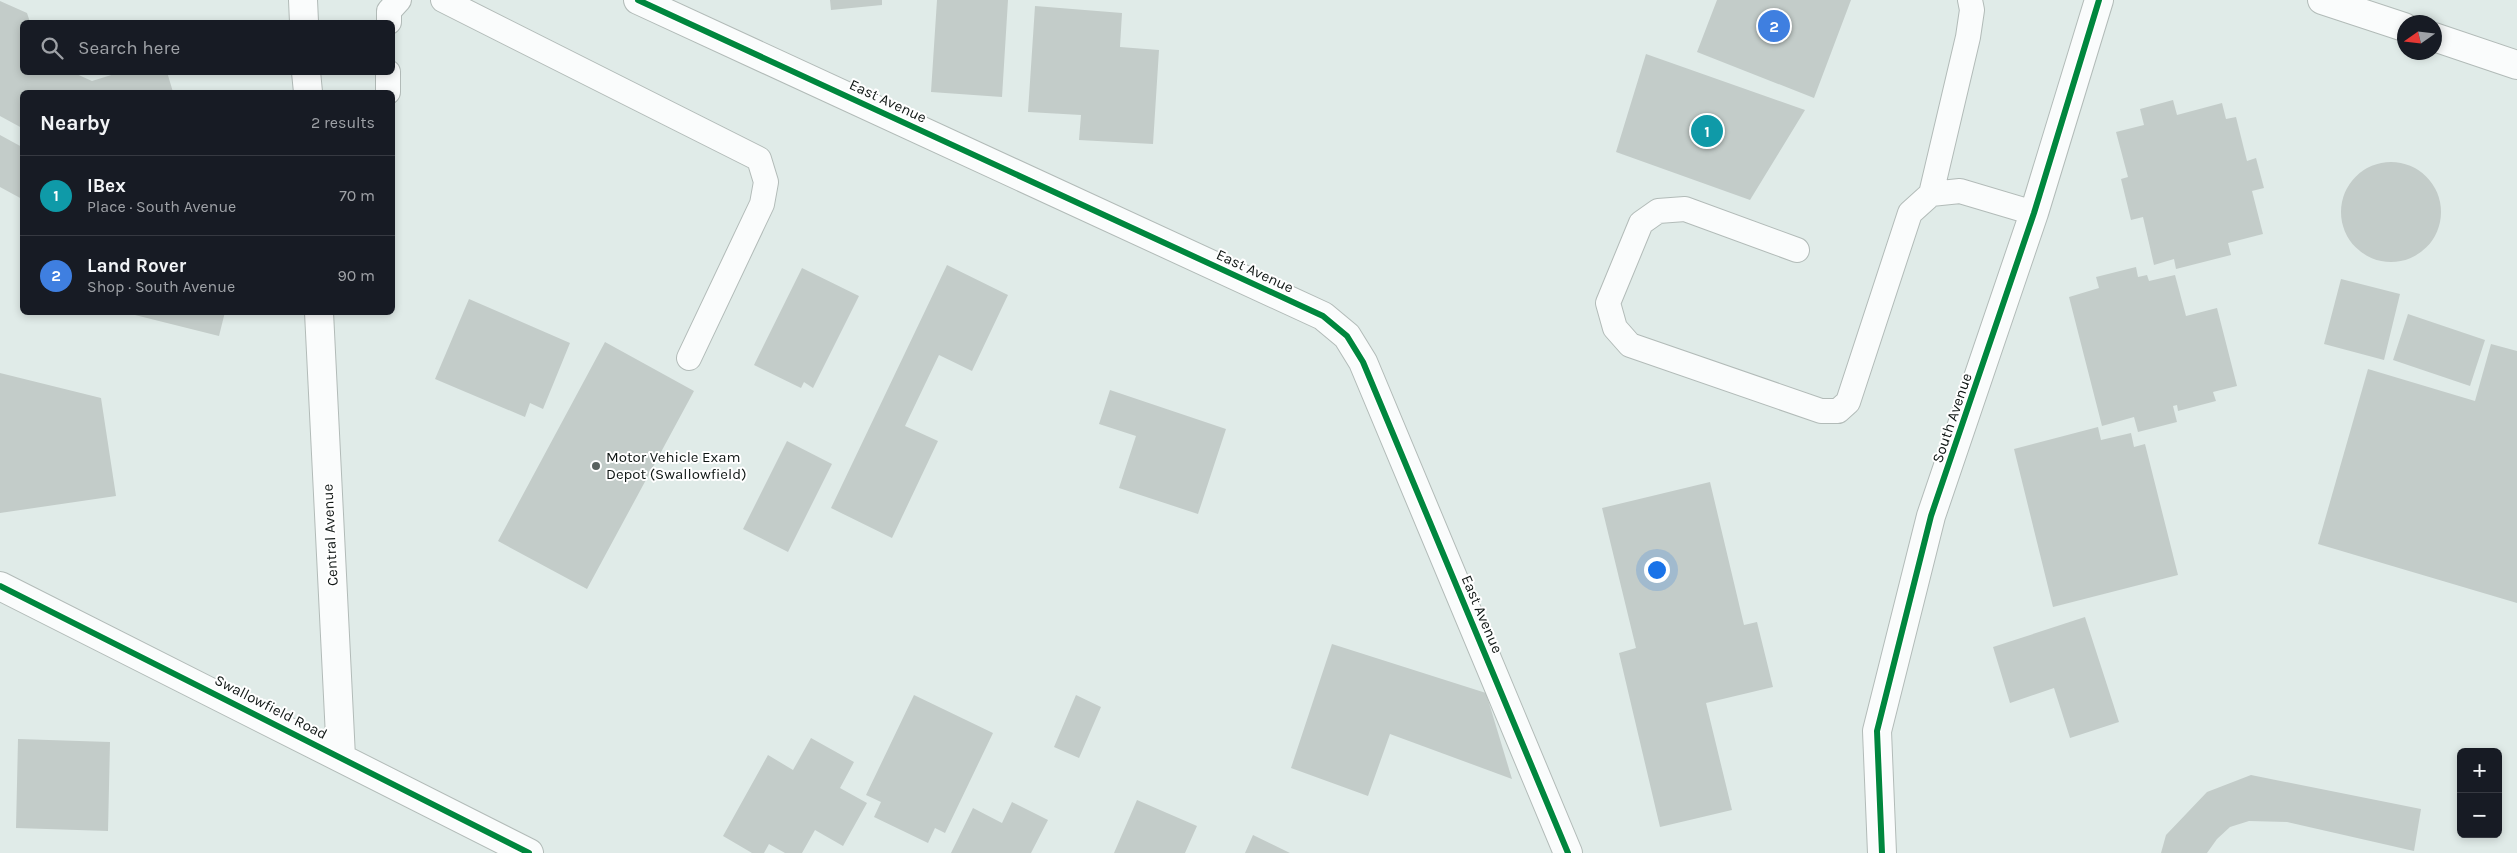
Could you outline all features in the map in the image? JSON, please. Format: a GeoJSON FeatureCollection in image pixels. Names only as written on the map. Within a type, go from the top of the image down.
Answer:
{"type":"FeatureCollection","features":[{"type":"Feature","properties":{"kind":"street"},"geometry":{"type":"LineString","coordinates":[[303,0],[304,20]]}},
{"type":"Feature","properties":{"kind":"street","name":"East Avenue"},"geometry":{"type":"LineString","coordinates":[[638,0],[1323,316],[1347,336],[1363,362],[1568,853]]}},
{"type":"Feature","properties":{"kind":"street","name":"South Avenue"},"geometry":{"type":"LineString","coordinates":[[1882,853],[1877,731],[1932,516],[2034,213],[2099,0]]}},
{"type":"Feature","properties":{"kind":"street"},"geometry":{"type":"LineString","coordinates":[[2322,0],[2397,25]]}},
{"type":"Feature","properties":{"kind":"street"},"geometry":{"type":"LineString","coordinates":[[2442,40],[2517,65]]}},
{"type":"Feature","properties":{"kind":"street"},"geometry":{"type":"LineString","coordinates":[[306,75],[308,90]]}},
{"type":"Feature","properties":{"kind":"street","name":"Central Avenue"},"geometry":{"type":"LineString","coordinates":[[319,315],[341,757]]}},
{"type":"Feature","properties":{"kind":"street","name":"Swallowfield Road"},"geometry":{"type":"LineString","coordinates":[[0,586],[529,853]]}},
{"type":"Feature","properties":{"kind":"lane"},"geometry":{"type":"LineString","coordinates":[[389,20],[389,11],[399,0]]}},
{"type":"Feature","properties":{"kind":"lane"},"geometry":{"type":"LineString","coordinates":[[443,0],[759,158],[766,182],[762,204],[689,358]]}},
{"type":"Feature","properties":{"kind":"lane"},"geometry":{"type":"LineString","coordinates":[[1931,194],[1968,37],[1972,10],[1970,0]]}},
{"type":"Feature","properties":{"kind":"lane"},"geometry":{"type":"LineString","coordinates":[[388,75],[388,90]]}},
{"type":"Feature","properties":{"kind":"lane"},"geometry":{"type":"LineString","coordinates":[[1797,250],[1685,208],[1658,211],[1641,223],[1608,303],[1615,328],[1630,345],[1821,411],[1838,411],[1848,402],[1910,212],[1931,194],[1960,191],[2034,213]]}},
{"type":"Feature","properties":{"kind":"building"},"geometry":{"type":"Polygon","coordinates":[[[830,0],[882,0],[882,5],[831,10],[830,0]]]}},
{"type":"Feature","properties":{"kind":"building"},"geometry":{"type":"Polygon","coordinates":[[[937,0],[1008,0],[1002,97],[931,92],[937,0]]]}},
{"type":"Feature","properties":{"kind":"building"},"geometry":{"type":"Polygon","coordinates":[[[1717,0],[1851,0],[1814,98],[1697,52],[1717,0]]]}},
{"type":"Feature","properties":{"kind":"building"},"geometry":{"type":"Polygon","coordinates":[[[0,1],[27,13],[29,20],[20,20],[20,75],[79,75],[92,81],[111,75],[168,75],[172,90],[20,90],[20,127],[0,116],[0,1]]]}},
{"type":"Feature","properties":{"kind":"building"},"geometry":{"type":"Polygon","coordinates":[[[1035,6],[1122,13],[1120,47],[1159,50],[1153,144],[1079,140],[1081,115],[1028,112],[1035,6]]]}},
{"type":"Feature","properties":{"kind":"building"},"geometry":{"type":"Polygon","coordinates":[[[1646,54],[1805,110],[1750,200],[1616,152],[1646,54]]]}},
{"type":"Feature","properties":{"kind":"building"},"geometry":{"type":"Polygon","coordinates":[[[2173,100],[2177,115],[2222,103],[2226,119],[2236,117],[2247,161],[2256,158],[2264,188],[2252,191],[2263,234],[2228,243],[2231,255],[2176,269],[2174,259],[2154,265],[2143,217],[2131,220],[2121,179],[2128,177],[2116,132],[2144,125],[2140,109],[2173,100]]]}},
{"type":"Feature","properties":{"kind":"building"},"geometry":{"type":"Polygon","coordinates":[[[0,135],[20,146],[20,198],[0,187],[0,135]]]}},
{"type":"Feature","properties":{"kind":"building"},"geometry":{"type":"Polygon","coordinates":[[[2391,162],[2410,166],[2426,177],[2437,193],[2441,212],[2437,231],[2426,247],[2410,258],[2391,262],[2372,258],[2356,247],[2345,231],[2341,212],[2345,193],[2356,177],[2372,166],[2391,162]]]}},
{"type":"Feature","properties":{"kind":"building"},"geometry":{"type":"Polygon","coordinates":[[[947,265],[1008,295],[972,371],[939,355],[905,426],[938,441],[892,538],[831,508],[947,265]]]}},
{"type":"Feature","properties":{"kind":"building"},"geometry":{"type":"Polygon","coordinates":[[[2136,267],[2138,277],[2147,275],[2149,281],[2175,275],[2186,316],[2217,308],[2237,386],[2213,392],[2216,401],[2178,411],[2177,405],[2173,406],[2177,422],[2138,432],[2134,417],[2102,426],[2069,297],[2099,288],[2096,277],[2136,267]]]}},
{"type":"Feature","properties":{"kind":"building"},"geometry":{"type":"Polygon","coordinates":[[[802,268],[859,296],[813,388],[804,382],[801,388],[754,365],[802,268]]]}},
{"type":"Feature","properties":{"kind":"building"},"geometry":{"type":"Polygon","coordinates":[[[2341,279],[2400,294],[2384,360],[2324,344],[2341,279]]]}},
{"type":"Feature","properties":{"kind":"building"},"geometry":{"type":"Polygon","coordinates":[[[469,299],[570,343],[543,409],[530,403],[525,417],[435,379],[469,299]]]}},
{"type":"Feature","properties":{"kind":"building"},"geometry":{"type":"Polygon","coordinates":[[[2408,314],[2485,340],[2470,386],[2393,360],[2408,314]]]}},
{"type":"Feature","properties":{"kind":"building"},"geometry":{"type":"Polygon","coordinates":[[[135,315],[224,315],[219,336],[135,315]]]}},
{"type":"Feature","properties":{"kind":"building","name":"Motor Vehicle Exam Depot (Swallowfield)"},"geometry":{"type":"Polygon","coordinates":[[[605,342],[694,391],[587,589],[498,541],[605,342]]]}},
{"type":"Feature","properties":{"kind":"building"},"geometry":{"type":"Polygon","coordinates":[[[2491,344],[2517,351],[2517,603],[2318,544],[2368,369],[2475,401],[2491,344]]]}},
{"type":"Feature","properties":{"kind":"building"},"geometry":{"type":"Polygon","coordinates":[[[0,373],[101,398],[116,496],[0,513],[0,373]]]}},
{"type":"Feature","properties":{"kind":"building"},"geometry":{"type":"Polygon","coordinates":[[[1110,390],[1226,429],[1198,514],[1119,488],[1136,436],[1099,424],[1110,390]]]}},
{"type":"Feature","properties":{"kind":"building"},"geometry":{"type":"Polygon","coordinates":[[[2098,427],[2101,440],[2131,433],[2134,447],[2145,444],[2178,575],[2053,607],[2014,449],[2098,427]]]}},
{"type":"Feature","properties":{"kind":"building"},"geometry":{"type":"Polygon","coordinates":[[[787,441],[832,464],[788,552],[743,529],[787,441]]]}},
{"type":"Feature","properties":{"kind":"building"},"geometry":{"type":"Polygon","coordinates":[[[1710,482],[1744,625],[1757,622],[1773,687],[1706,703],[1732,810],[1660,827],[1619,653],[1636,648],[1602,508],[1710,482]]]}},
{"type":"Feature","properties":{"kind":"building"},"geometry":{"type":"Polygon","coordinates":[[[2085,617],[2119,722],[2070,738],[2054,688],[2010,703],[1993,647],[2085,617]]]}},
{"type":"Feature","properties":{"kind":"building"},"geometry":{"type":"Polygon","coordinates":[[[1332,644],[1486,693],[1512,779],[1390,734],[1368,796],[1291,768],[1332,644]]]}},
{"type":"Feature","properties":{"kind":"building"},"geometry":{"type":"Polygon","coordinates":[[[914,695],[993,733],[945,833],[935,828],[928,843],[874,817],[881,802],[866,795],[914,695]]]}},
{"type":"Feature","properties":{"kind":"building"},"geometry":{"type":"Polygon","coordinates":[[[1076,695],[1101,707],[1079,758],[1054,747],[1076,695]]]}},
{"type":"Feature","properties":{"kind":"building"},"geometry":{"type":"Polygon","coordinates":[[[811,738],[854,762],[840,788],[867,803],[843,846],[815,830],[802,853],[785,853],[769,844],[764,853],[752,853],[723,836],[768,755],[793,770],[811,738]]]}},
{"type":"Feature","properties":{"kind":"building"},"geometry":{"type":"Polygon","coordinates":[[[18,739],[110,742],[108,831],[16,828],[18,739]]]}},
{"type":"Feature","properties":{"kind":"building"},"geometry":{"type":"Polygon","coordinates":[[[2251,775],[2421,809],[2414,851],[2287,822],[2249,821],[2230,827],[2217,839],[2207,853],[2161,853],[2166,835],[2207,792],[2251,775]]]}},
{"type":"Feature","properties":{"kind":"building"},"geometry":{"type":"Polygon","coordinates":[[[1137,800],[1197,826],[1185,853],[1114,853],[1137,800]]]}},
{"type":"Feature","properties":{"kind":"building"},"geometry":{"type":"Polygon","coordinates":[[[1012,802],[1048,820],[1031,853],[951,853],[973,808],[1002,823],[1012,802]]]}},
{"type":"Feature","properties":{"kind":"building"},"geometry":{"type":"Polygon","coordinates":[[[1253,835],[1290,853],[1245,853],[1253,835]]]}},
{"type":"Feature","properties":{"kind":"cycle path"},"geometry":{"type":"LineString","coordinates":[[638,0],[1323,316],[1347,336],[1363,362],[1568,853]]}},
{"type":"Feature","properties":{"kind":"cycle path"},"geometry":{"type":"LineString","coordinates":[[1882,853],[1877,731],[1931,516],[2034,213],[2099,0]]}},
{"type":"Feature","properties":{"kind":"cycle path"},"geometry":{"type":"LineString","coordinates":[[0,586],[529,853]]}},
{"type":"Feature","properties":{"kind":"place","name":"Land Rover"},"geometry":{"type":"Point","coordinates":[1774,26]}},
{"type":"Feature","properties":{"kind":"place","name":"IBex"},"geometry":{"type":"Point","coordinates":[1707,131]}},
{"type":"Feature","properties":{"kind":"place","name":"Motor Vehicle Exam Depot (Swallowfield)"},"geometry":{"type":"Point","coordinates":[596,466]}}]}
